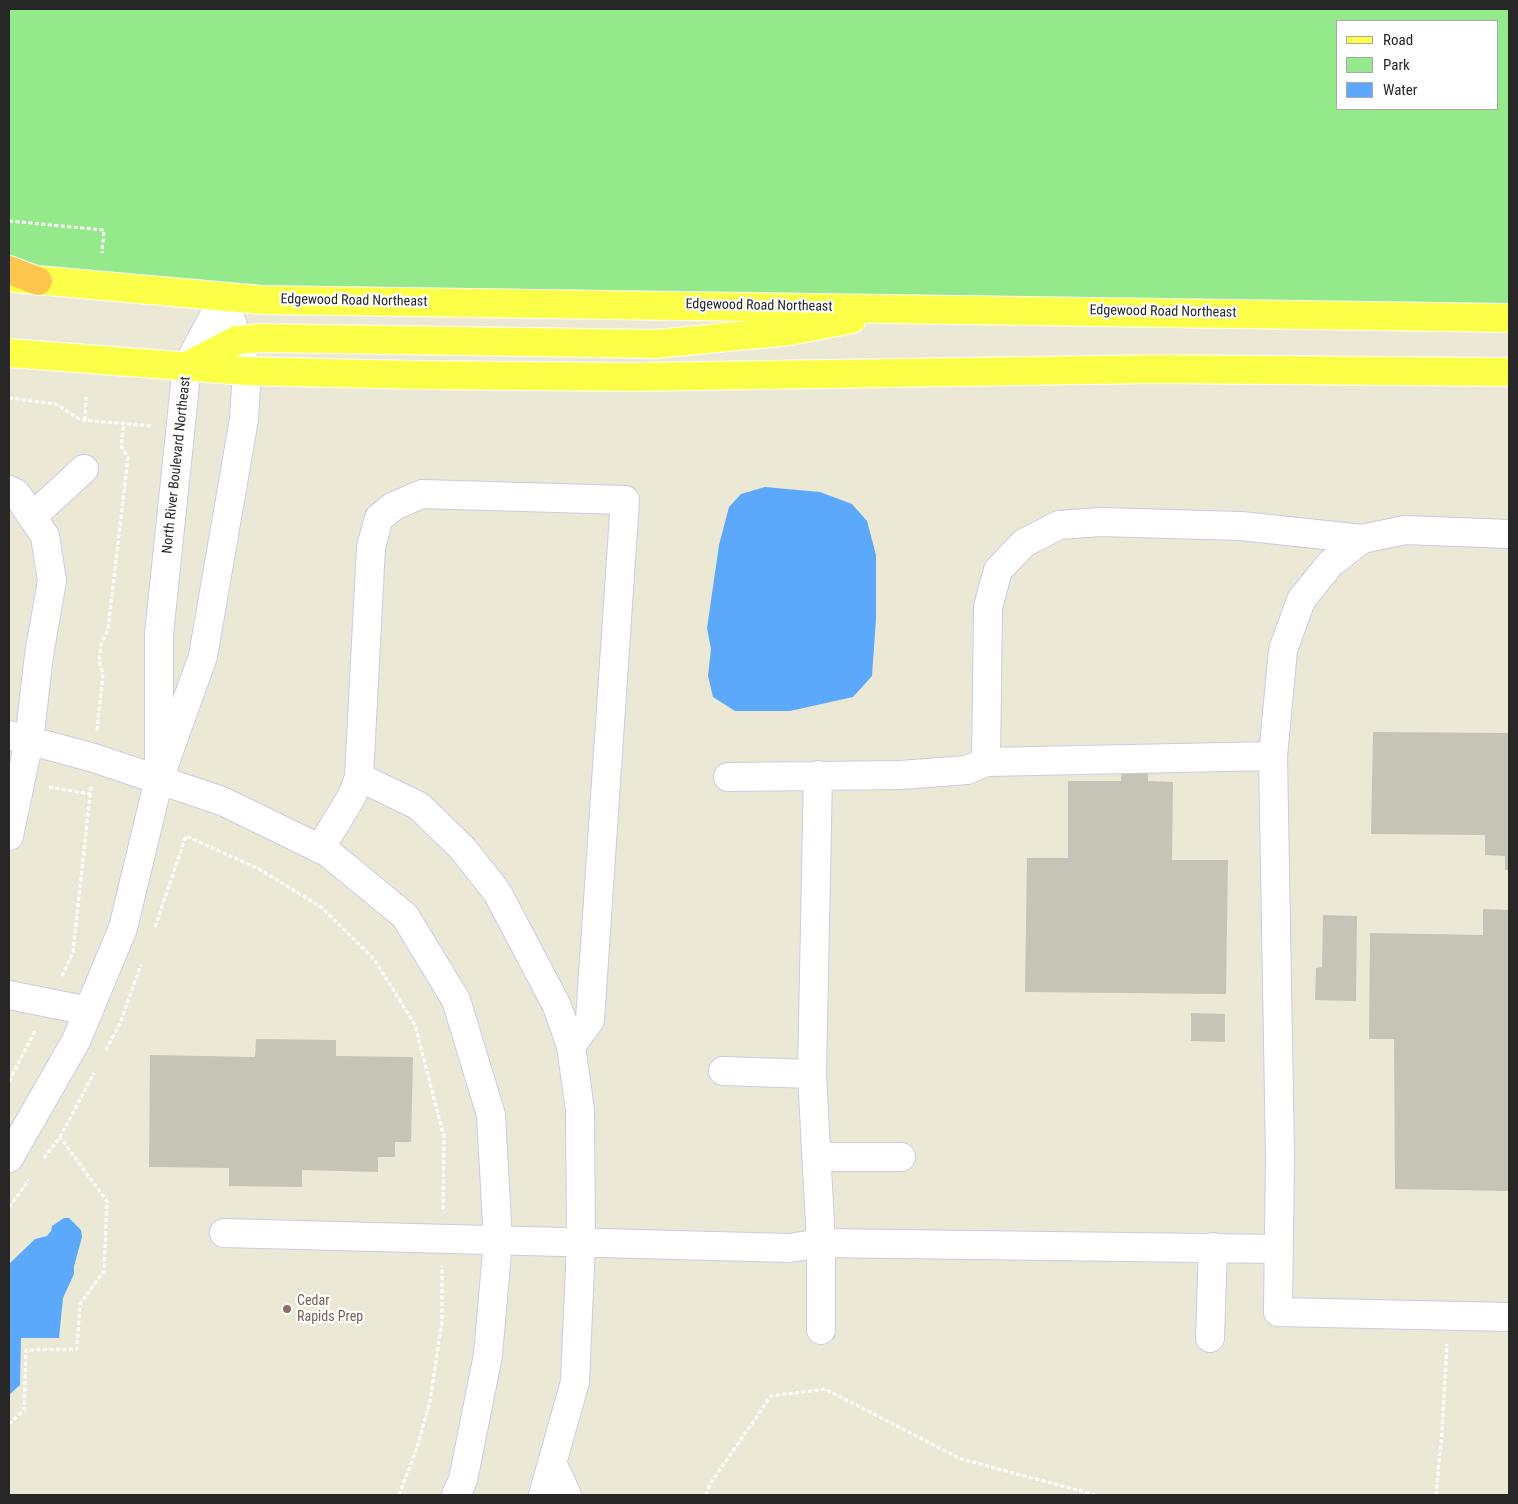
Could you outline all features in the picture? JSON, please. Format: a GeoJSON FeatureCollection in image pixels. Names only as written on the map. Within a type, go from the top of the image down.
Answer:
{"type":"FeatureCollection","features":[{"type":"Feature","properties":{"kind":"highway"},"geometry":{"type":"LineString","coordinates":[[9,270],[38,281]]}},
{"type":"Feature","properties":{"kind":"main road","name":"Edgewood Road Northeast"},"geometry":{"type":"LineString","coordinates":[[9,277],[224,297],[407,302],[1509,318]]}},
{"type":"Feature","properties":{"kind":"main road"},"geometry":{"type":"LineString","coordinates":[[187,366],[237,340],[262,338],[656,344],[790,330],[915,308]]}},
{"type":"Feature","properties":{"kind":"main road"},"geometry":{"type":"LineString","coordinates":[[9,353],[247,371],[633,377],[1154,368],[1509,372]]}},
{"type":"Feature","properties":{"kind":"street","name":"North River Boulevard Northeast"},"geometry":{"type":"LineString","coordinates":[[9,1158],[76,1041],[122,928],[159,779],[203,656],[244,419],[247,371],[224,297]]}},
{"type":"Feature","properties":{"kind":"street","name":"North River Boulevard Northeast"},"geometry":{"type":"LineString","coordinates":[[159,779],[159,634],[187,366],[224,297]]}},
{"type":"Feature","properties":{"kind":"street"},"geometry":{"type":"LineString","coordinates":[[32,517],[84,469]]}},
{"type":"Feature","properties":{"kind":"street"},"geometry":{"type":"LineString","coordinates":[[9,490],[16,492],[45,536],[52,581],[40,655],[19,738],[9,836]]}},
{"type":"Feature","properties":{"kind":"street"},"geometry":{"type":"LineString","coordinates":[[320,849],[352,796],[358,777],[371,547],[379,518],[394,506],[422,494],[625,500],[590,1020],[571,1046]]}},
{"type":"Feature","properties":{"kind":"street"},"geometry":{"type":"LineString","coordinates":[[986,762],[988,607],[998,570],[1024,543],[1059,525],[1101,522],[1241,526],[1362,539],[1405,530],[1509,534]]}},
{"type":"Feature","properties":{"kind":"street"},"geometry":{"type":"LineString","coordinates":[[1362,539],[1330,564],[1301,600],[1283,650],[1273,756],[1279,1249],[1278,1312],[1509,1317]]}},
{"type":"Feature","properties":{"kind":"street"},"geometry":{"type":"LineString","coordinates":[[19,738],[159,779],[222,801],[320,849],[405,916],[456,1000],[491,1115],[498,1241],[488,1355],[463,1480],[456,1495]]}},
{"type":"Feature","properties":{"kind":"street"},"geometry":{"type":"LineString","coordinates":[[728,777],[901,775],[967,770],[986,762],[1273,756]]}},
{"type":"Feature","properties":{"kind":"street"},"geometry":{"type":"LineString","coordinates":[[818,775],[812,1074],[821,1243],[821,1330]]}},
{"type":"Feature","properties":{"kind":"street"},"geometry":{"type":"LineString","coordinates":[[358,777],[419,806],[463,849],[496,892],[556,1006],[571,1046],[580,1110],[581,1243],[575,1382],[543,1495]]}},
{"type":"Feature","properties":{"kind":"street"},"geometry":{"type":"LineString","coordinates":[[9,996],[89,1011]]}},
{"type":"Feature","properties":{"kind":"street"},"geometry":{"type":"LineString","coordinates":[[723,1071],[812,1074]]}},
{"type":"Feature","properties":{"kind":"street"},"geometry":{"type":"LineString","coordinates":[[817,1157],[901,1157]]}},
{"type":"Feature","properties":{"kind":"street"},"geometry":{"type":"LineString","coordinates":[[224,1233],[790,1248],[821,1243],[1279,1249]]}},
{"type":"Feature","properties":{"kind":"street"},"geometry":{"type":"LineString","coordinates":[[1210,1338],[1213,1247]]}},
{"type":"Feature","properties":{"kind":"street"},"geometry":{"type":"LineString","coordinates":[[552,1464],[567,1495]]}},
{"type":"Feature","properties":{"kind":"path"},"geometry":{"type":"LineString","coordinates":[[9,221],[104,230],[102,253]]}},
{"type":"Feature","properties":{"kind":"path"},"geometry":{"type":"LineString","coordinates":[[85,420],[86,397]]}},
{"type":"Feature","properties":{"kind":"path"},"geometry":{"type":"LineString","coordinates":[[9,398],[56,404],[81,420],[182,428]]}},
{"type":"Feature","properties":{"kind":"path"},"geometry":{"type":"LineString","coordinates":[[154,930],[186,836],[259,869],[321,907],[374,959],[415,1025],[444,1137],[442,1321],[430,1401],[399,1495]]}},
{"type":"Feature","properties":{"kind":"path"},"geometry":{"type":"LineString","coordinates":[[102,1058],[120,1023],[144,958]]}},
{"type":"Feature","properties":{"kind":"path"},"geometry":{"type":"LineString","coordinates":[[43,1160],[60,1137],[97,1067]]}},
{"type":"Feature","properties":{"kind":"path"},"geometry":{"type":"LineString","coordinates":[[9,1424],[24,1410],[26,1350],[77,1349],[80,1304],[104,1271],[107,1201],[60,1137]]}},
{"type":"Feature","properties":{"kind":"path"},"geometry":{"type":"LineString","coordinates":[[9,1207],[32,1176]]}},
{"type":"Feature","properties":{"kind":"path"},"geometry":{"type":"LineString","coordinates":[[1436,1495],[1449,1316]]}},
{"type":"Feature","properties":{"kind":"path"},"geometry":{"type":"LineString","coordinates":[[706,1495],[710,1484],[771,1396],[825,1389],[961,1459],[1096,1495]]}},
{"type":"Feature","properties":{"kind":"green space"},"geometry":{"type":"Polygon","coordinates":[[[9,9],[1509,9],[1509,318],[416,298],[9,270],[9,9]]]}},
{"type":"Feature","properties":{"kind":"water"},"geometry":{"type":"Polygon","coordinates":[[[765,487],[820,492],[852,504],[867,521],[876,555],[876,619],[872,676],[853,697],[790,711],[735,711],[713,697],[708,676],[711,649],[707,628],[719,545],[729,507],[741,494],[765,487]]]}},
{"type":"Feature","properties":{"kind":"water"},"geometry":{"type":"Polygon","coordinates":[[[64,1218],[69,1218],[81,1230],[82,1237],[74,1266],[74,1274],[63,1298],[59,1338],[21,1338],[20,1385],[9,1395],[9,1264],[35,1239],[47,1236],[52,1226],[64,1218]]]}},
{"type":"Feature","properties":{"kind":"building"},"geometry":{"type":"Polygon","coordinates":[[[1373,732],[1509,733],[1509,870],[1505,870],[1505,856],[1485,855],[1485,835],[1371,834],[1373,732]]]}},
{"type":"Feature","properties":{"kind":"building"},"geometry":{"type":"Polygon","coordinates":[[[1122,770],[1148,770],[1148,781],[1173,782],[1172,860],[1228,860],[1226,994],[1025,992],[1027,858],[1068,858],[1068,781],[1121,781],[1122,770]]]}},
{"type":"Feature","properties":{"kind":"building"},"geometry":{"type":"Polygon","coordinates":[[[1483,909],[1509,910],[1509,1191],[1395,1189],[1394,1039],[1369,1039],[1370,933],[1483,935],[1483,909]]]}},
{"type":"Feature","properties":{"kind":"building"},"geometry":{"type":"Polygon","coordinates":[[[1323,915],[1357,916],[1356,1001],[1315,1000],[1316,968],[1322,967],[1323,915]]]}},
{"type":"Feature","properties":{"kind":"building"},"geometry":{"type":"Polygon","coordinates":[[[1191,1013],[1225,1014],[1225,1042],[1191,1041],[1191,1013]]]}},
{"type":"Feature","properties":{"kind":"building"},"geometry":{"type":"Polygon","coordinates":[[[256,1039],[336,1040],[336,1056],[413,1057],[411,1142],[395,1142],[395,1157],[378,1157],[378,1172],[302,1170],[302,1187],[229,1186],[229,1168],[149,1167],[150,1055],[255,1057],[256,1039]]]}},
{"type":"Feature","properties":{"kind":"place","name":"Cedar Rapids Prep"},"geometry":{"type":"Point","coordinates":[287,1309]}}]}
